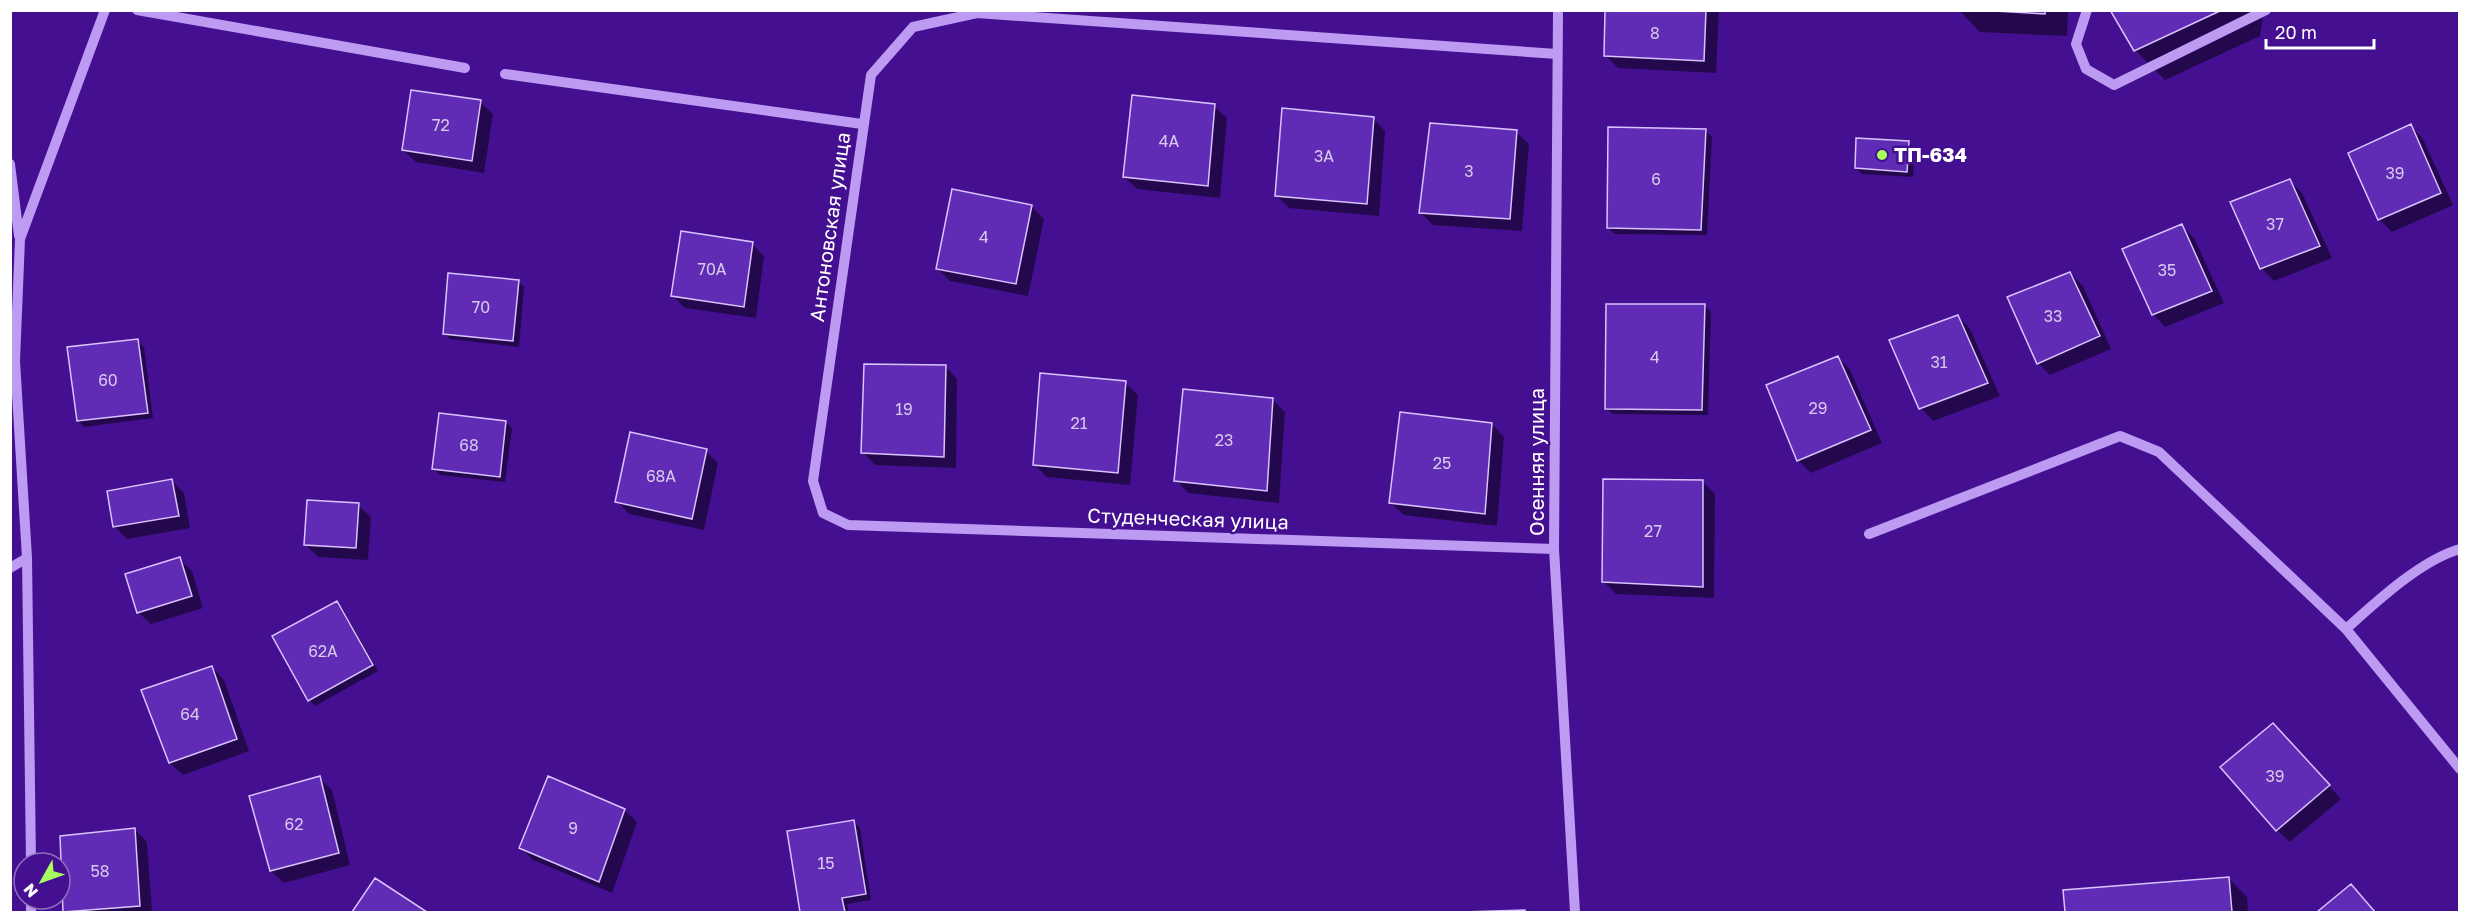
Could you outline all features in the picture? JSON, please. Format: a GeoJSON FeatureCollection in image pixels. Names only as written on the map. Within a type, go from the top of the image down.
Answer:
{"type":"FeatureCollection","features":[{"type":"Feature","properties":{"kind":"street"},"geometry":{"type":"LineString","coordinates":[[20,239],[105,10]]}},
{"type":"Feature","properties":{"kind":"street"},"geometry":{"type":"LineString","coordinates":[[137,10],[465,68]]}},
{"type":"Feature","properties":{"kind":"street","name":"Осенняя улица"},"geometry":{"type":"LineString","coordinates":[[1558,10],[1554,549],[1575,912]]}},
{"type":"Feature","properties":{"kind":"street"},"geometry":{"type":"LineString","coordinates":[[2087,10],[2076,44],[2086,69],[2114,86],[2266,10]]}},
{"type":"Feature","properties":{"kind":"street","name":"Антоновская улица"},"geometry":{"type":"LineString","coordinates":[[823,513],[813,481],[862,124],[871,75],[914,27],[977,12],[1557,54]]}},
{"type":"Feature","properties":{"kind":"street"},"geometry":{"type":"LineString","coordinates":[[505,74],[862,124]]}},
{"type":"Feature","properties":{"kind":"street"},"geometry":{"type":"LineString","coordinates":[[10,164],[20,239],[15,362],[27,558],[31,851]]}},
{"type":"Feature","properties":{"kind":"street"},"geometry":{"type":"LineString","coordinates":[[1869,534],[2120,436],[2159,452],[2346,629],[2460,769]]}},
{"type":"Feature","properties":{"kind":"street","name":"Студенческая улица"},"geometry":{"type":"LineString","coordinates":[[823,513],[848,525],[1554,549]]}},
{"type":"Feature","properties":{"kind":"street"},"geometry":{"type":"LineString","coordinates":[[2346,629],[2386,592],[2447,553],[2460,549]]}},
{"type":"Feature","properties":{"kind":"street"},"geometry":{"type":"LineString","coordinates":[[10,568],[27,558]]}},
{"type":"Feature","properties":{"kind":"building"},"geometry":{"type":"Polygon","coordinates":[[[1605,10],[1706,10],[1704,61],[1604,56],[1605,10]]]}},
{"type":"Feature","properties":{"kind":"building"},"geometry":{"type":"Polygon","coordinates":[[[1977,10],[2045,10],[2045,14],[1977,10]]]}},
{"type":"Feature","properties":{"kind":"building"},"geometry":{"type":"Polygon","coordinates":[[[2110,10],[2222,10],[2134,51],[2110,10]]]}},
{"type":"Feature","properties":{"kind":"building"},"geometry":{"type":"Polygon","coordinates":[[[411,90],[481,100],[472,161],[402,150],[411,90]]]}},
{"type":"Feature","properties":{"kind":"building"},"geometry":{"type":"Polygon","coordinates":[[[1132,95],[1215,104],[1208,186],[1123,177],[1132,95]]]}},
{"type":"Feature","properties":{"kind":"building"},"geometry":{"type":"Polygon","coordinates":[[[1282,108],[1374,117],[1367,204],[1275,196],[1282,108]]]}},
{"type":"Feature","properties":{"kind":"building"},"geometry":{"type":"Polygon","coordinates":[[[1430,123],[1517,130],[1510,219],[1419,213],[1430,123]]]}},
{"type":"Feature","properties":{"kind":"building"},"geometry":{"type":"Polygon","coordinates":[[[2411,124],[2441,193],[2378,220],[2348,153],[2411,124]]]}},
{"type":"Feature","properties":{"kind":"building"},"geometry":{"type":"Polygon","coordinates":[[[1608,127],[1706,129],[1701,230],[1607,228],[1608,127]]]}},
{"type":"Feature","properties":{"kind":"building","name":"ТП-634"},"geometry":{"type":"Polygon","coordinates":[[[1856,138],[1909,141],[1907,172],[1855,168],[1856,138]]]}},
{"type":"Feature","properties":{"kind":"building"},"geometry":{"type":"Polygon","coordinates":[[[2290,179],[2320,246],[2260,269],[2230,202],[2290,179]]]}},
{"type":"Feature","properties":{"kind":"building"},"geometry":{"type":"Polygon","coordinates":[[[952,189],[1032,205],[1016,284],[936,269],[952,189]]]}},
{"type":"Feature","properties":{"kind":"building"},"geometry":{"type":"Polygon","coordinates":[[[2182,224],[2212,291],[2152,315],[2122,249],[2182,224]]]}},
{"type":"Feature","properties":{"kind":"building"},"geometry":{"type":"Polygon","coordinates":[[[681,231],[753,242],[744,307],[671,296],[681,231]]]}},
{"type":"Feature","properties":{"kind":"building"},"geometry":{"type":"Polygon","coordinates":[[[2070,272],[2100,336],[2037,364],[2007,297],[2070,272]]]}},
{"type":"Feature","properties":{"kind":"building"},"geometry":{"type":"Polygon","coordinates":[[[448,273],[519,280],[513,341],[443,334],[448,273]]]}},
{"type":"Feature","properties":{"kind":"building"},"geometry":{"type":"Polygon","coordinates":[[[1606,304],[1705,304],[1702,410],[1605,409],[1606,304]]]}},
{"type":"Feature","properties":{"kind":"building"},"geometry":{"type":"Polygon","coordinates":[[[1958,315],[1988,383],[1919,409],[1889,340],[1958,315]]]}},
{"type":"Feature","properties":{"kind":"building"},"geometry":{"type":"Polygon","coordinates":[[[138,339],[148,413],[77,421],[67,347],[138,339]]]}},
{"type":"Feature","properties":{"kind":"building"},"geometry":{"type":"Polygon","coordinates":[[[1838,356],[1871,430],[1797,461],[1766,385],[1838,356]]]}},
{"type":"Feature","properties":{"kind":"building"},"geometry":{"type":"Polygon","coordinates":[[[864,364],[946,365],[944,457],[861,453],[864,364]]]}},
{"type":"Feature","properties":{"kind":"building"},"geometry":{"type":"Polygon","coordinates":[[[1040,373],[1126,381],[1118,473],[1033,465],[1040,373]]]}},
{"type":"Feature","properties":{"kind":"building"},"geometry":{"type":"Polygon","coordinates":[[[1183,389],[1273,398],[1267,491],[1174,481],[1183,389]]]}},
{"type":"Feature","properties":{"kind":"building"},"geometry":{"type":"Polygon","coordinates":[[[1400,412],[1492,423],[1485,514],[1389,503],[1400,412]]]}},
{"type":"Feature","properties":{"kind":"building"},"geometry":{"type":"Polygon","coordinates":[[[439,413],[506,421],[500,477],[432,469],[439,413]]]}},
{"type":"Feature","properties":{"kind":"building"},"geometry":{"type":"Polygon","coordinates":[[[630,432],[707,449],[692,519],[615,502],[630,432]]]}},
{"type":"Feature","properties":{"kind":"building"},"geometry":{"type":"Polygon","coordinates":[[[172,479],[179,516],[113,527],[107,491],[172,479]]]}},
{"type":"Feature","properties":{"kind":"building"},"geometry":{"type":"Polygon","coordinates":[[[1603,479],[1703,480],[1703,587],[1602,582],[1603,479]]]}},
{"type":"Feature","properties":{"kind":"building"},"geometry":{"type":"Polygon","coordinates":[[[307,500],[359,503],[356,548],[304,545],[307,500]]]}},
{"type":"Feature","properties":{"kind":"building"},"geometry":{"type":"Polygon","coordinates":[[[180,557],[192,596],[137,613],[125,574],[180,557]]]}},
{"type":"Feature","properties":{"kind":"building"},"geometry":{"type":"Polygon","coordinates":[[[337,601],[373,665],[308,701],[272,636],[337,601]]]}},
{"type":"Feature","properties":{"kind":"building"},"geometry":{"type":"Polygon","coordinates":[[[212,666],[237,739],[169,763],[141,690],[212,666]]]}},
{"type":"Feature","properties":{"kind":"building"},"geometry":{"type":"Polygon","coordinates":[[[2273,723],[2330,785],[2276,831],[2220,767],[2273,723]]]}},
{"type":"Feature","properties":{"kind":"building"},"geometry":{"type":"Polygon","coordinates":[[[320,776],[339,853],[270,871],[249,796],[320,776]]]}},
{"type":"Feature","properties":{"kind":"building"},"geometry":{"type":"Polygon","coordinates":[[[548,776],[625,809],[599,882],[519,848],[548,776]]]}},
{"type":"Feature","properties":{"kind":"building"},"geometry":{"type":"Polygon","coordinates":[[[854,820],[866,894],[842,898],[845,912],[800,912],[787,831],[854,820]]]}},
{"type":"Feature","properties":{"kind":"building"},"geometry":{"type":"Polygon","coordinates":[[[135,828],[140,906],[63,912],[72,911],[72,851],[61,851],[60,836],[135,828]]]}},
{"type":"Feature","properties":{"kind":"building"},"geometry":{"type":"Polygon","coordinates":[[[2229,877],[2232,912],[2065,912],[2063,890],[2229,877]]]}},
{"type":"Feature","properties":{"kind":"building"},"geometry":{"type":"Polygon","coordinates":[[[375,878],[427,912],[352,912],[375,878]]]}},
{"type":"Feature","properties":{"kind":"building"},"geometry":{"type":"Polygon","coordinates":[[[2351,884],[2375,912],[2317,912],[2351,884]]]}},
{"type":"Feature","properties":{"kind":"building"},"geometry":{"type":"Polygon","coordinates":[[[1525,910],[1525,912],[1462,912],[1525,910]]]}},
{"type":"Feature","properties":{"kind":"place","name":"ТП-634"},"geometry":{"type":"Point","coordinates":[1882,155]}}]}
